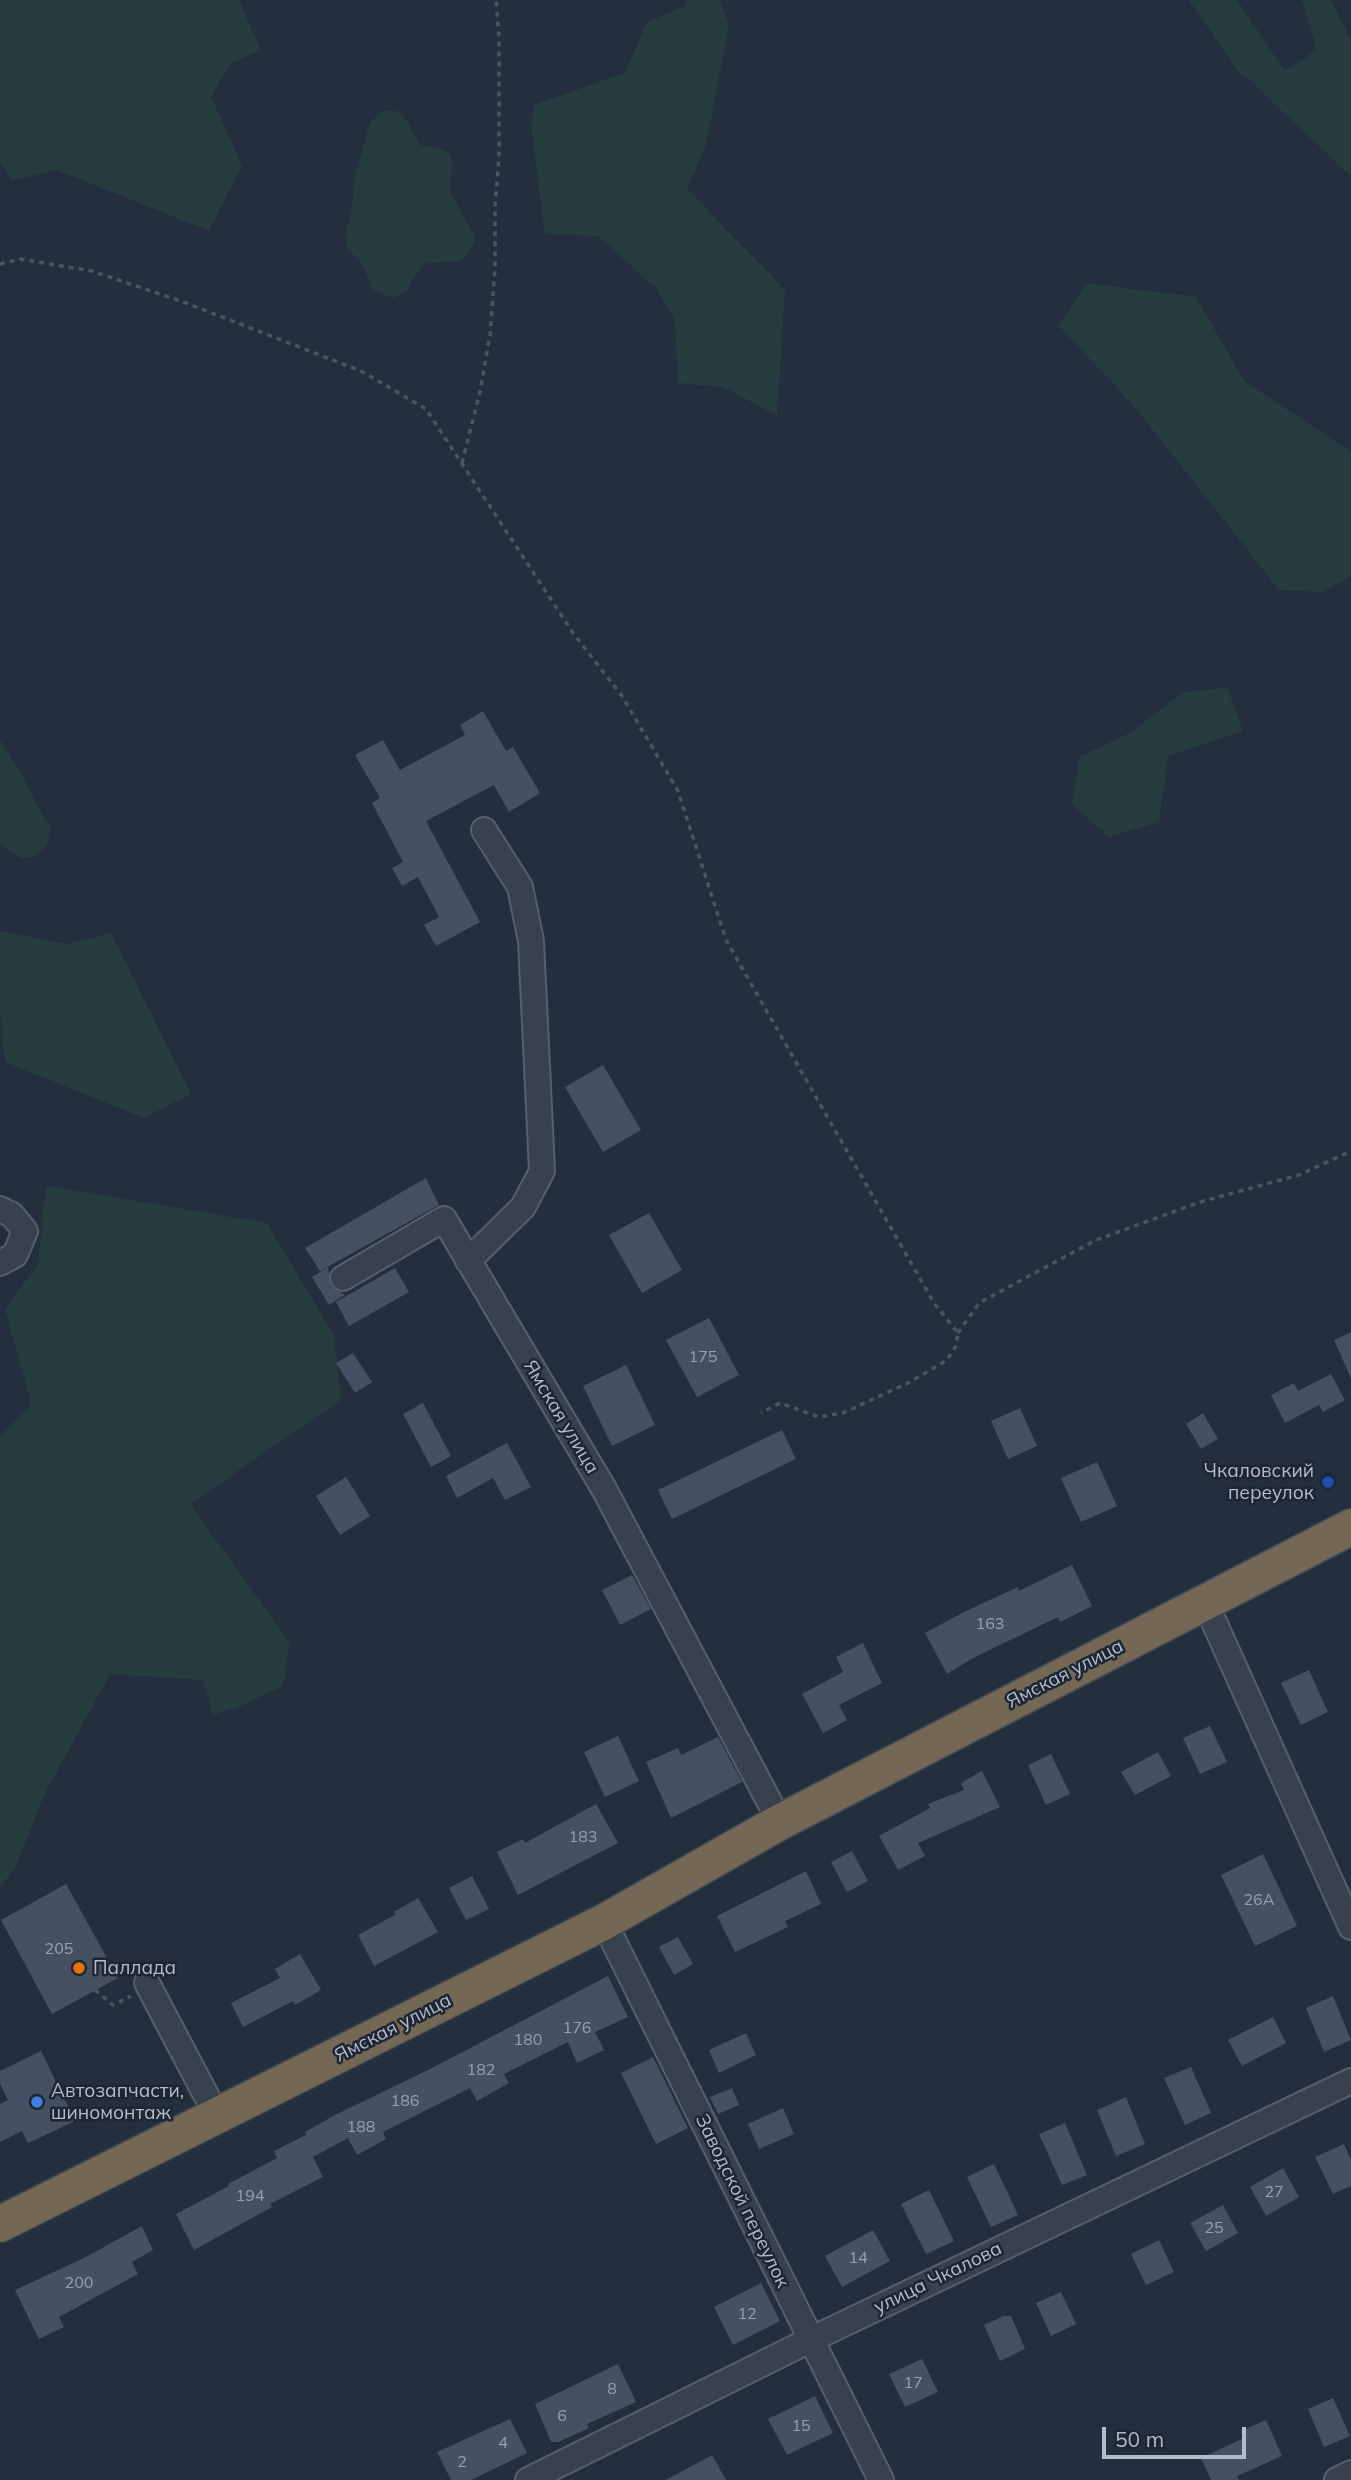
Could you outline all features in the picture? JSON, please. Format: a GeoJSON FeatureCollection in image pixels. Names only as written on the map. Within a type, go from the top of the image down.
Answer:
{"type":"FeatureCollection","features":[{"type":"Feature","properties":{"kind":"highway","name":"Ямская улица"},"geometry":{"type":"LineString","coordinates":[[0,2224],[604,1922],[780,1822],[1351,1527]]}},
{"type":"Feature","properties":{"kind":"street"},"geometry":{"type":"LineString","coordinates":[[472,1267],[523,1207],[542,1171],[531,941],[520,887],[484,830]]}},
{"type":"Feature","properties":{"kind":"street"},"geometry":{"type":"LineString","coordinates":[[0,1209],[12,1215],[25,1231],[8,1259]]}},
{"type":"Feature","properties":{"kind":"street","name":"Ямская улица"},"geometry":{"type":"LineString","coordinates":[[343,1278],[443,1219],[604,1489],[780,1822]]}},
{"type":"Feature","properties":{"kind":"street"},"geometry":{"type":"LineString","coordinates":[[1205,1602],[1351,1927]]}},
{"type":"Feature","properties":{"kind":"street","name":"Заводской переулок"},"geometry":{"type":"LineString","coordinates":[[604,1922],[881,2480]]}},
{"type":"Feature","properties":{"kind":"street"},"geometry":{"type":"LineString","coordinates":[[148,1985],[217,2116]]}},
{"type":"Feature","properties":{"kind":"street","name":"улица Чкалова"},"geometry":{"type":"LineString","coordinates":[[528,2480],[810,2340],[1351,2081]]}},
{"type":"Feature","properties":{"kind":"street"},"geometry":{"type":"LineString","coordinates":[[1337,2480],[1351,2473]]}},
{"type":"Feature","properties":{"kind":"path"},"geometry":{"type":"LineString","coordinates":[[462,463],[480,392],[490,335],[495,268],[495,207],[499,156],[499,37],[496,0]]}},
{"type":"Feature","properties":{"kind":"path"},"geometry":{"type":"LineString","coordinates":[[0,264],[20,259],[92,271],[186,303],[361,371],[426,409],[573,633],[622,696],[678,791],[726,940],[934,1303],[958,1333]]}},
{"type":"Feature","properties":{"kind":"path"},"geometry":{"type":"LineString","coordinates":[[761,1413],[780,1404],[819,1417],[843,1413],[910,1382],[947,1360],[956,1346],[958,1333],[979,1303],[1096,1240],[1200,1202],[1299,1175],[1351,1151]]}},
{"type":"Feature","properties":{"kind":"path"},"geometry":{"type":"LineString","coordinates":[[95,1990],[113,2005],[148,1985]]}},
{"type":"Feature","properties":{"kind":"green space"},"geometry":{"type":"Polygon","coordinates":[[[0,0],[239,0],[261,50],[230,64],[211,97],[242,166],[209,231],[57,170],[12,181],[0,162],[0,0]]]}},
{"type":"Feature","properties":{"kind":"green space"},"geometry":{"type":"Polygon","coordinates":[[[687,0],[720,0],[729,27],[706,145],[687,189],[785,290],[777,416],[724,387],[678,383],[675,321],[657,289],[598,236],[545,234],[532,134],[533,105],[625,73],[647,22],[685,6],[687,0]]]}},
{"type":"Feature","properties":{"kind":"green space"},"geometry":{"type":"Polygon","coordinates":[[[1189,0],[1237,0],[1285,71],[1317,50],[1302,0],[1331,0],[1351,41],[1351,176],[1235,67],[1189,0]]]}},
{"type":"Feature","properties":{"kind":"green space"},"geometry":{"type":"Polygon","coordinates":[[[388,110],[404,116],[420,145],[445,150],[450,155],[450,192],[474,235],[475,243],[465,258],[458,261],[426,263],[407,290],[393,298],[372,290],[364,266],[348,249],[346,234],[354,179],[370,123],[381,112],[388,110]]]}},
{"type":"Feature","properties":{"kind":"green space"},"geometry":{"type":"Polygon","coordinates":[[[1086,283],[1196,297],[1244,381],[1351,452],[1351,576],[1323,592],[1279,590],[1134,406],[1059,326],[1086,283]]]}},
{"type":"Feature","properties":{"kind":"green space"},"geometry":{"type":"Polygon","coordinates":[[[1227,687],[1243,731],[1168,756],[1159,822],[1109,837],[1072,804],[1079,757],[1130,733],[1182,693],[1227,687]]]}},
{"type":"Feature","properties":{"kind":"green space"},"geometry":{"type":"Polygon","coordinates":[[[0,740],[51,827],[47,845],[33,857],[21,858],[0,845],[0,740]]]}},
{"type":"Feature","properties":{"kind":"green space"},"geometry":{"type":"Polygon","coordinates":[[[0,931],[68,944],[111,933],[191,1094],[144,1118],[5,1062],[0,1011],[0,931]]]}},
{"type":"Feature","properties":{"kind":"green space"},"geometry":{"type":"Polygon","coordinates":[[[46,1186],[267,1223],[334,1336],[341,1400],[190,1504],[290,1643],[283,1686],[243,1705],[213,1715],[203,1680],[110,1674],[44,1795],[15,1868],[0,1887],[0,1437],[31,1404],[5,1309],[38,1264],[46,1186]]]}},
{"type":"Feature","properties":{"kind":"building"},"geometry":{"type":"Polygon","coordinates":[[[483,711],[506,751],[513,747],[540,793],[509,812],[494,785],[426,821],[480,922],[436,946],[424,925],[439,917],[418,877],[402,886],[392,868],[403,862],[372,803],[380,798],[355,755],[383,740],[400,770],[465,735],[460,725],[483,711]]]}},
{"type":"Feature","properties":{"kind":"building"},"geometry":{"type":"Polygon","coordinates":[[[603,1065],[641,1130],[603,1152],[565,1087],[603,1065]]]}},
{"type":"Feature","properties":{"kind":"building"},"geometry":{"type":"Polygon","coordinates":[[[426,1178],[439,1205],[320,1271],[305,1248],[426,1178]]]}},
{"type":"Feature","properties":{"kind":"building"},"geometry":{"type":"Polygon","coordinates":[[[649,1213],[682,1270],[642,1293],[609,1235],[649,1213]]]}},
{"type":"Feature","properties":{"kind":"building"},"geometry":{"type":"Polygon","coordinates":[[[328,1267],[331,1286],[345,1295],[329,1305],[312,1277],[328,1267]]]}},
{"type":"Feature","properties":{"kind":"building"},"geometry":{"type":"Polygon","coordinates":[[[395,1268],[409,1292],[349,1326],[336,1302],[395,1268]]]}},
{"type":"Feature","properties":{"kind":"building"},"geometry":{"type":"Polygon","coordinates":[[[709,1318],[739,1375],[697,1397],[666,1340],[709,1318]]]}},
{"type":"Feature","properties":{"kind":"building"},"geometry":{"type":"Polygon","coordinates":[[[1351,1332],[1351,1378],[1334,1340],[1351,1332]]]}},
{"type":"Feature","properties":{"kind":"building"},"geometry":{"type":"Polygon","coordinates":[[[353,1353],[372,1382],[355,1393],[336,1363],[353,1353]]]}},
{"type":"Feature","properties":{"kind":"building"},"geometry":{"type":"Polygon","coordinates":[[[626,1365],[655,1425],[612,1446],[583,1386],[626,1365]]]}},
{"type":"Feature","properties":{"kind":"building"},"geometry":{"type":"Polygon","coordinates":[[[1331,1374],[1345,1400],[1323,1412],[1319,1405],[1285,1423],[1271,1395],[1294,1383],[1298,1391],[1331,1374]]]}},
{"type":"Feature","properties":{"kind":"building"},"geometry":{"type":"Polygon","coordinates":[[[423,1403],[451,1456],[431,1467],[403,1414],[423,1403]]]}},
{"type":"Feature","properties":{"kind":"building"},"geometry":{"type":"Polygon","coordinates":[[[1020,1408],[1037,1446],[1008,1459],[991,1421],[1020,1408]]]}},
{"type":"Feature","properties":{"kind":"building"},"geometry":{"type":"Polygon","coordinates":[[[1203,1413],[1218,1439],[1201,1449],[1186,1424],[1203,1413]]]}},
{"type":"Feature","properties":{"kind":"building"},"geometry":{"type":"Polygon","coordinates":[[[782,1430],[796,1459],[672,1519],[658,1490],[782,1430]]]}},
{"type":"Feature","properties":{"kind":"building"},"geometry":{"type":"Polygon","coordinates":[[[507,1443],[531,1487],[505,1500],[493,1478],[457,1498],[446,1476],[507,1443]]]}},
{"type":"Feature","properties":{"kind":"building"},"geometry":{"type":"Polygon","coordinates":[[[1097,1462],[1117,1506],[1081,1522],[1061,1478],[1097,1462]]]}},
{"type":"Feature","properties":{"kind":"building"},"geometry":{"type":"Polygon","coordinates":[[[346,1477],[370,1516],[340,1535],[316,1496],[346,1477]]]}},
{"type":"Feature","properties":{"kind":"building"},"geometry":{"type":"Polygon","coordinates":[[[1072,1565],[1092,1606],[1060,1622],[1058,1617],[973,1658],[947,1674],[925,1633],[966,1611],[1018,1587],[1019,1591],[1072,1565]]]}},
{"type":"Feature","properties":{"kind":"building"},"geometry":{"type":"Polygon","coordinates":[[[632,1575],[651,1609],[620,1625],[602,1590],[632,1575]]]}},
{"type":"Feature","properties":{"kind":"building"},"geometry":{"type":"Polygon","coordinates":[[[863,1643],[882,1683],[839,1705],[847,1720],[823,1733],[802,1694],[843,1672],[836,1657],[863,1643]]]}},
{"type":"Feature","properties":{"kind":"building"},"geometry":{"type":"Polygon","coordinates":[[[1309,1670],[1328,1712],[1301,1725],[1281,1683],[1309,1670]]]}},
{"type":"Feature","properties":{"kind":"building"},"geometry":{"type":"Polygon","coordinates":[[[1210,1726],[1227,1762],[1200,1774],[1183,1738],[1210,1726]]]}},
{"type":"Feature","properties":{"kind":"building"},"geometry":{"type":"Polygon","coordinates":[[[618,1736],[639,1781],[605,1797],[584,1752],[618,1736]]]}},
{"type":"Feature","properties":{"kind":"building"},"geometry":{"type":"Polygon","coordinates":[[[718,1737],[742,1782],[671,1818],[646,1762],[678,1748],[681,1755],[718,1737]]]}},
{"type":"Feature","properties":{"kind":"building"},"geometry":{"type":"Polygon","coordinates":[[[1158,1752],[1171,1776],[1135,1795],[1121,1772],[1158,1752]]]}},
{"type":"Feature","properties":{"kind":"building"},"geometry":{"type":"Polygon","coordinates":[[[1051,1754],[1070,1794],[1046,1805],[1028,1765],[1051,1754]]]}},
{"type":"Feature","properties":{"kind":"building"},"geometry":{"type":"Polygon","coordinates":[[[982,1771],[1000,1807],[918,1843],[925,1856],[898,1870],[879,1836],[930,1808],[928,1804],[964,1790],[961,1783],[982,1771]]]}},
{"type":"Feature","properties":{"kind":"building"},"geometry":{"type":"Polygon","coordinates":[[[596,1804],[618,1843],[518,1895],[497,1852],[523,1839],[525,1843],[596,1804]]]}},
{"type":"Feature","properties":{"kind":"building"},"geometry":{"type":"Polygon","coordinates":[[[852,1851],[868,1881],[847,1892],[831,1862],[852,1851]]]}},
{"type":"Feature","properties":{"kind":"building"},"geometry":{"type":"Polygon","coordinates":[[[1263,1854],[1297,1926],[1255,1946],[1221,1875],[1263,1854]]]}},
{"type":"Feature","properties":{"kind":"building"},"geometry":{"type":"Polygon","coordinates":[[[806,1871],[821,1904],[785,1921],[788,1927],[735,1952],[717,1916],[806,1871]]]}},
{"type":"Feature","properties":{"kind":"building"},"geometry":{"type":"Polygon","coordinates":[[[472,1876],[489,1909],[466,1920],[449,1888],[472,1876]]]}},
{"type":"Feature","properties":{"kind":"building"},"geometry":{"type":"Polygon","coordinates":[[[66,1884],[118,1978],[52,2014],[1,1920],[66,1884]]]}},
{"type":"Feature","properties":{"kind":"building"},"geometry":{"type":"Polygon","coordinates":[[[418,1898],[438,1932],[374,1966],[358,1935],[395,1915],[394,1912],[418,1898]]]}},
{"type":"Feature","properties":{"kind":"building"},"geometry":{"type":"Polygon","coordinates":[[[678,1937],[693,1964],[674,1975],[659,1947],[678,1937]]]}},
{"type":"Feature","properties":{"kind":"building"},"geometry":{"type":"Polygon","coordinates":[[[300,1954],[321,1990],[295,2005],[293,2001],[243,2027],[231,2003],[280,1978],[275,1969],[300,1954]]]}},
{"type":"Feature","properties":{"kind":"building"},"geometry":{"type":"Polygon","coordinates":[[[608,1976],[628,2017],[595,2032],[604,2050],[577,2063],[568,2042],[504,2074],[509,2083],[477,2101],[470,2088],[383,2132],[386,2139],[357,2155],[348,2138],[313,2157],[323,2177],[270,2204],[272,2207],[194,2250],[176,2214],[277,2158],[274,2151],[306,2135],[305,2132],[335,2115],[430,2069],[608,1976]]]}},
{"type":"Feature","properties":{"kind":"building"},"geometry":{"type":"Polygon","coordinates":[[[1333,1996],[1351,2040],[1324,2052],[1306,2008],[1333,1996]]]}},
{"type":"Feature","properties":{"kind":"building"},"geometry":{"type":"Polygon","coordinates":[[[1273,2017],[1286,2043],[1242,2066],[1228,2040],[1273,2017]]]}},
{"type":"Feature","properties":{"kind":"building"},"geometry":{"type":"Polygon","coordinates":[[[746,2033],[756,2055],[719,2073],[709,2050],[746,2033]]]}},
{"type":"Feature","properties":{"kind":"building","name":"Автозапчасти, шиномонтаж"},"geometry":{"type":"Polygon","coordinates":[[[41,2051],[75,2121],[28,2143],[22,2131],[0,2142],[0,2104],[8,2100],[0,2084],[0,2071],[41,2051]]]}},
{"type":"Feature","properties":{"kind":"building"},"geometry":{"type":"Polygon","coordinates":[[[653,2057],[688,2128],[656,2144],[621,2073],[653,2057]]]}},
{"type":"Feature","properties":{"kind":"building"},"geometry":{"type":"Polygon","coordinates":[[[1191,2067],[1211,2113],[1185,2125],[1164,2078],[1191,2067]]]}},
{"type":"Feature","properties":{"kind":"building"},"geometry":{"type":"Polygon","coordinates":[[[732,2088],[739,2105],[718,2114],[710,2097],[732,2088]]]}},
{"type":"Feature","properties":{"kind":"building"},"geometry":{"type":"Polygon","coordinates":[[[1126,2097],[1145,2144],[1116,2156],[1097,2110],[1126,2097]]]}},
{"type":"Feature","properties":{"kind":"building"},"geometry":{"type":"Polygon","coordinates":[[[783,2108],[794,2134],[759,2149],[748,2124],[783,2108]]]}},
{"type":"Feature","properties":{"kind":"building"},"geometry":{"type":"Polygon","coordinates":[[[1065,2123],[1087,2175],[1062,2185],[1039,2134],[1065,2123]]]}},
{"type":"Feature","properties":{"kind":"building"},"geometry":{"type":"Polygon","coordinates":[[[1344,2144],[1351,2160],[1351,2186],[1333,2194],[1315,2157],[1344,2144]]]}},
{"type":"Feature","properties":{"kind":"building"},"geometry":{"type":"Polygon","coordinates":[[[994,2164],[1018,2215],[991,2227],[967,2177],[994,2164]]]}},
{"type":"Feature","properties":{"kind":"building"},"geometry":{"type":"Polygon","coordinates":[[[1283,2168],[1299,2197],[1266,2216],[1250,2187],[1283,2168]]]}},
{"type":"Feature","properties":{"kind":"building"},"geometry":{"type":"Polygon","coordinates":[[[929,2190],[954,2241],[926,2254],[901,2204],[929,2190]]]}},
{"type":"Feature","properties":{"kind":"building"},"geometry":{"type":"Polygon","coordinates":[[[1223,2205],[1238,2233],[1206,2251],[1190,2223],[1223,2205]]]}},
{"type":"Feature","properties":{"kind":"building"},"geometry":{"type":"Polygon","coordinates":[[[142,2226],[153,2250],[132,2262],[138,2274],[59,2317],[64,2327],[39,2339],[15,2290],[84,2258],[142,2226]]]}},
{"type":"Feature","properties":{"kind":"building"},"geometry":{"type":"Polygon","coordinates":[[[873,2230],[890,2261],[842,2287],[825,2256],[873,2230]]]}},
{"type":"Feature","properties":{"kind":"building"},"geometry":{"type":"Polygon","coordinates":[[[1159,2240],[1174,2272],[1146,2285],[1131,2254],[1159,2240]]]}},
{"type":"Feature","properties":{"kind":"building"},"geometry":{"type":"Polygon","coordinates":[[[761,2283],[780,2321],[733,2345],[714,2307],[761,2283]]]}},
{"type":"Feature","properties":{"kind":"building"},"geometry":{"type":"Polygon","coordinates":[[[1061,2292],[1076,2324],[1051,2336],[1036,2303],[1061,2292]]]}},
{"type":"Feature","properties":{"kind":"building"},"geometry":{"type":"Polygon","coordinates":[[[1004,2316],[1011,2316],[1025,2349],[1000,2361],[984,2325],[1004,2316]]]}},
{"type":"Feature","properties":{"kind":"building"},"geometry":{"type":"Polygon","coordinates":[[[922,2359],[938,2392],[905,2407],[889,2374],[922,2359]]]}},
{"type":"Feature","properties":{"kind":"building"},"geometry":{"type":"Polygon","coordinates":[[[618,2364],[636,2402],[587,2424],[589,2428],[558,2442],[551,2442],[535,2404],[618,2364]]]}},
{"type":"Feature","properties":{"kind":"building"},"geometry":{"type":"Polygon","coordinates":[[[815,2396],[833,2433],[787,2455],[768,2419],[815,2396]]]}},
{"type":"Feature","properties":{"kind":"building"},"geometry":{"type":"Polygon","coordinates":[[[1333,2398],[1350,2436],[1324,2447],[1308,2409],[1333,2398]]]}},
{"type":"Feature","properties":{"kind":"building"},"geometry":{"type":"Polygon","coordinates":[[[510,2419],[527,2453],[471,2480],[451,2480],[437,2452],[510,2419]]]}},
{"type":"Feature","properties":{"kind":"building"},"geometry":{"type":"Polygon","coordinates":[[[1266,2420],[1282,2456],[1237,2476],[1239,2480],[1211,2480],[1201,2458],[1244,2438],[1241,2431],[1266,2420]]]}},
{"type":"Feature","properties":{"kind":"building"},"geometry":{"type":"Polygon","coordinates":[[[712,2455],[726,2480],[666,2480],[712,2455]]]}},
{"type":"Feature","properties":{"kind":"place","name":"Чкаловский переулок"},"geometry":{"type":"Point","coordinates":[1328,1482]}},
{"type":"Feature","properties":{"kind":"place","name":"Паллада"},"geometry":{"type":"Point","coordinates":[79,1968]}},
{"type":"Feature","properties":{"kind":"place","name":"Автозапчасти, шиномонтаж"},"geometry":{"type":"Point","coordinates":[37,2102]}}]}
